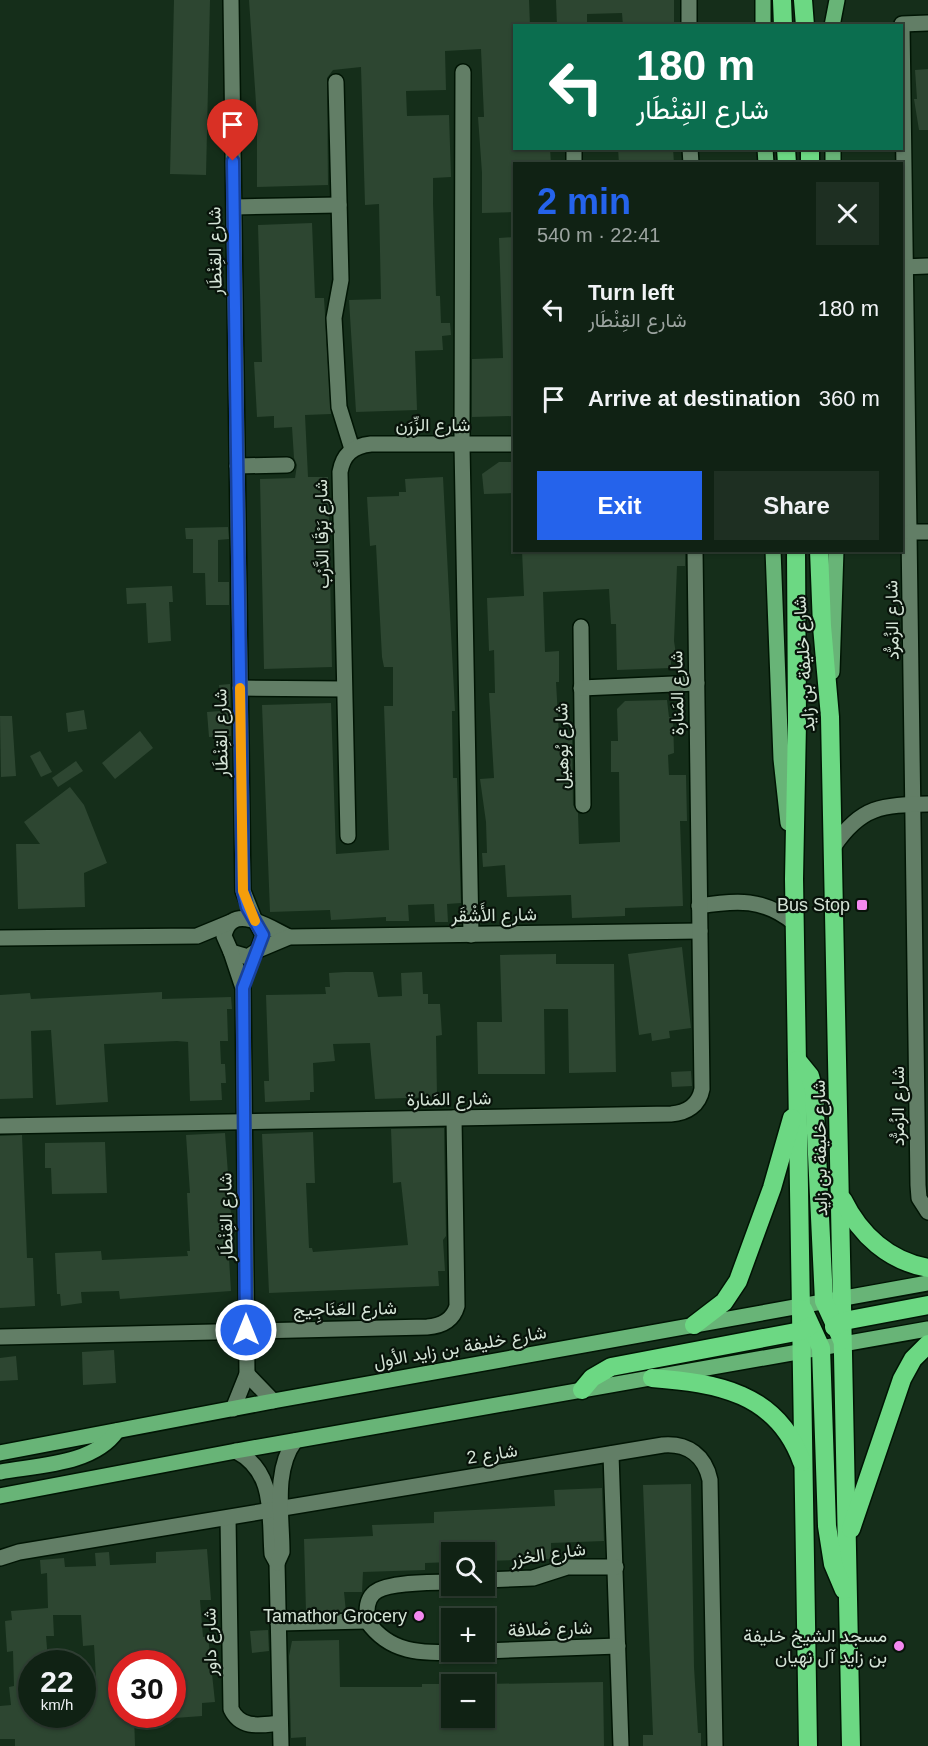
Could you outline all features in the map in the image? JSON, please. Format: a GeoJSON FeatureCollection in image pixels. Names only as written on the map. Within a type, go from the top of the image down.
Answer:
{"type":"FeatureCollection","features":[{"type":"Feature","properties":{"kind":"highway"},"geometry":{"type":"LineString","coordinates":[[782,0],[783,24]]}},
{"type":"Feature","properties":{"kind":"highway"},"geometry":{"type":"LineString","coordinates":[[804,0],[805,24]]}},
{"type":"Feature","properties":{"kind":"highway","name":"شارع خليفة بن زايد"},"geometry":{"type":"LineString","coordinates":[[796,552],[797,733],[794,923],[801,1306],[813,1335],[801,1351],[808,1746]]}},
{"type":"Feature","properties":{"kind":"highway","name":"شارع خليفة بن زايد"},"geometry":{"type":"LineString","coordinates":[[819,552],[822,626],[830,717],[834,846],[843,1298],[832,1315],[844,1344],[850,1746]]}},
{"type":"Feature","properties":{"kind":"highway"},"geometry":{"type":"LineString","coordinates":[[797,1060],[810,1076],[814,1090],[832,1315]]}},
{"type":"Feature","properties":{"kind":"highway"},"geometry":{"type":"LineString","coordinates":[[694,1325],[724,1302],[738,1281],[783,1154],[798,1095]]}},
{"type":"Feature","properties":{"kind":"highway"},"geometry":{"type":"LineString","coordinates":[[842,1198],[861,1230],[879,1247],[907,1262],[928,1268]]}},
{"type":"Feature","properties":{"kind":"highway"},"geometry":{"type":"LineString","coordinates":[[582,1390],[592,1378],[611,1367],[813,1335],[832,1315],[928,1305]]}},
{"type":"Feature","properties":{"kind":"highway"},"geometry":{"type":"LineString","coordinates":[[813,1335],[827,1526],[833,1564],[847,1597]]}},
{"type":"Feature","properties":{"kind":"highway"},"geometry":{"type":"LineString","coordinates":[[846,1542],[902,1379],[914,1359],[928,1344]]}},
{"type":"Feature","properties":{"kind":"highway"},"geometry":{"type":"LineString","coordinates":[[652,1378],[719,1386],[755,1404],[779,1422],[787,1433],[804,1469]]}},
{"type":"Feature","properties":{"kind":"main road"},"geometry":{"type":"LineString","coordinates":[[762,0],[763,24]]}},
{"type":"Feature","properties":{"kind":"main road"},"geometry":{"type":"LineString","coordinates":[[830,0],[831,24]]}},
{"type":"Feature","properties":{"kind":"main road"},"geometry":{"type":"LineString","coordinates":[[831,24],[837,0]]}},
{"type":"Feature","properties":{"kind":"main road"},"geometry":{"type":"LineString","coordinates":[[773,552],[781,759],[794,879]]}},
{"type":"Feature","properties":{"kind":"main road"},"geometry":{"type":"LineString","coordinates":[[830,717],[836,552]]}},
{"type":"Feature","properties":{"kind":"main road"},"geometry":{"type":"LineString","coordinates":[[843,1298],[928,1283]]}},
{"type":"Feature","properties":{"kind":"main road","name":"شارع خليفة بن زايد الأول"},"geometry":{"type":"LineString","coordinates":[[0,1453],[273,1401],[801,1306],[832,1315]]}},
{"type":"Feature","properties":{"kind":"main road"},"geometry":{"type":"LineString","coordinates":[[813,1335],[844,1344],[928,1329]]}},
{"type":"Feature","properties":{"kind":"main road"},"geometry":{"type":"LineString","coordinates":[[0,1496],[237,1451],[801,1351]]}},
{"type":"Feature","properties":{"kind":"main road"},"geometry":{"type":"LineString","coordinates":[[0,1472],[80,1457],[100,1448],[117,1431]]}},
{"type":"Feature","properties":{"kind":"street","name":"شارع القِنْطَار"},"geometry":{"type":"LineString","coordinates":[[231,0],[243,891],[255,921]]}},
{"type":"Feature","properties":{"kind":"street"},"geometry":{"type":"LineString","coordinates":[[689,0],[689,24]]}},
{"type":"Feature","properties":{"kind":"street","name":"شارع الزُمرُّد"},"geometry":{"type":"LineString","coordinates":[[902,24],[928,23]]}},
{"type":"Feature","properties":{"kind":"street"},"geometry":{"type":"LineString","coordinates":[[463,72],[462,445],[471,935]]}},
{"type":"Feature","properties":{"kind":"street"},"geometry":{"type":"LineString","coordinates":[[336,82],[341,291],[334,318],[339,407],[352,449]]}},
{"type":"Feature","properties":{"kind":"street","name":"شارع الزُمرُّد"},"geometry":{"type":"LineString","coordinates":[[903,146],[910,532],[921,804],[923,1098],[918,1192],[921,1204],[928,1212]]}},
{"type":"Feature","properties":{"kind":"street"},"geometry":{"type":"LineString","coordinates":[[234,207],[339,205]]}},
{"type":"Feature","properties":{"kind":"street"},"geometry":{"type":"LineString","coordinates":[[904,267],[928,266]]}},
{"type":"Feature","properties":{"kind":"street","name":"شارع الزِّرَن"},"geometry":{"type":"LineString","coordinates":[[352,449],[371,444],[513,444]]}},
{"type":"Feature","properties":{"kind":"street","name":"شارع بَرْقَا الدَّرْب"},"geometry":{"type":"LineString","coordinates":[[348,836],[340,472],[343,459],[352,449]]}},
{"type":"Feature","properties":{"kind":"street"},"geometry":{"type":"LineString","coordinates":[[237,466],[287,465]]}},
{"type":"Feature","properties":{"kind":"street"},"geometry":{"type":"LineString","coordinates":[[910,532],[928,532]]}},
{"type":"Feature","properties":{"kind":"street","name":"شارع المَنارة"},"geometry":{"type":"LineString","coordinates":[[0,1126],[671,1114],[683,1112],[694,1106],[702,1089],[695,552]]}},
{"type":"Feature","properties":{"kind":"street","name":"شارع بُوهيل"},"geometry":{"type":"LineString","coordinates":[[581,627],[583,805]]}},
{"type":"Feature","properties":{"kind":"street","name":"شارع بُوهيل"},"geometry":{"type":"LineString","coordinates":[[581,688],[697,683]]}},
{"type":"Feature","properties":{"kind":"street"},"geometry":{"type":"LineString","coordinates":[[240,688],[344,689]]}},
{"type":"Feature","properties":{"kind":"street"},"geometry":{"type":"LineString","coordinates":[[834,846],[852,822],[866,812],[886,806],[921,804]]}},
{"type":"Feature","properties":{"kind":"street","name":"شارع القِنْطَار"},"geometry":{"type":"LineString","coordinates":[[232,921],[243,891]]}},
{"type":"Feature","properties":{"kind":"street"},"geometry":{"type":"LineString","coordinates":[[699,906],[731,900],[754,902],[776,910],[794,923]]}},
{"type":"Feature","properties":{"kind":"street"},"geometry":{"type":"LineString","coordinates":[[0,938],[197,936],[246,917],[255,921],[263,935],[257,952],[243,957],[197,936]]}},
{"type":"Feature","properties":{"kind":"street"},"geometry":{"type":"LineString","coordinates":[[230,951],[224,936],[232,921]]}},
{"type":"Feature","properties":{"kind":"street","name":"شارع الأَشْقَر"},"geometry":{"type":"LineString","coordinates":[[255,921],[289,937]]}},
{"type":"Feature","properties":{"kind":"street","name":"شارع الأَشْقَر"},"geometry":{"type":"LineString","coordinates":[[257,952],[289,937],[700,932]]}},
{"type":"Feature","properties":{"kind":"street","name":"شارع القِنْطَار"},"geometry":{"type":"LineString","coordinates":[[230,951],[243,988],[247,1374],[233,1409]]}},
{"type":"Feature","properties":{"kind":"street","name":"شارع القِنْطَار"},"geometry":{"type":"LineString","coordinates":[[243,988],[257,952]]}},
{"type":"Feature","properties":{"kind":"street","name":"شارع العَنَاجِيج"},"geometry":{"type":"LineString","coordinates":[[0,1337],[428,1327],[450,1319],[458,1306],[454,1118]]}},
{"type":"Feature","properties":{"kind":"street"},"geometry":{"type":"LineString","coordinates":[[247,1374],[273,1401]]}},
{"type":"Feature","properties":{"kind":"street"},"geometry":{"type":"LineString","coordinates":[[281,1746],[277,1563],[272,1554],[282,1472],[286,1455],[296,1441]]}},
{"type":"Feature","properties":{"kind":"street","name":"شارع 2"},"geometry":{"type":"LineString","coordinates":[[0,1558],[19,1552],[611,1454],[678,1445],[699,1456],[708,1472],[715,1746]]}},
{"type":"Feature","properties":{"kind":"street"},"geometry":{"type":"LineString","coordinates":[[237,1451],[251,1460],[261,1473],[276,1510]]}},
{"type":"Feature","properties":{"kind":"street"},"geometry":{"type":"LineString","coordinates":[[611,1454],[621,1746]]}},
{"type":"Feature","properties":{"kind":"street","name":"شارع داور"},"geometry":{"type":"LineString","coordinates":[[228,1518],[231,1709],[238,1719],[249,1725],[280,1724]]}},
{"type":"Feature","properties":{"kind":"street","name":"شارع الخزر"},"geometry":{"type":"LineString","coordinates":[[495,1580],[533,1578],[567,1567],[616,1567]]}},
{"type":"Feature","properties":{"kind":"street"},"geometry":{"type":"LineString","coordinates":[[441,1583],[392,1586],[378,1590],[369,1599],[367,1621],[378,1634],[399,1648],[416,1652],[441,1652]]}},
{"type":"Feature","properties":{"kind":"street"},"geometry":{"type":"LineString","coordinates":[[278,1623],[367,1621]]}},
{"type":"Feature","properties":{"kind":"street","name":"شارع صْلافة"},"geometry":{"type":"LineString","coordinates":[[495,1651],[618,1646]]}},
{"type":"Feature","properties":{"kind":"building"},"geometry":{"type":"Polygon","coordinates":[[[174,0],[210,0],[206,175],[170,174],[174,0]]]}},
{"type":"Feature","properties":{"kind":"building"},"geometry":{"type":"Polygon","coordinates":[[[249,0],[529,0],[530,24],[513,24],[513,150],[550,150],[551,162],[513,162],[513,212],[482,213],[478,117],[484,117],[481,49],[445,51],[446,90],[406,91],[407,116],[449,115],[451,177],[433,178],[433,203],[436,296],[440,296],[441,323],[450,323],[451,335],[442,336],[443,350],[415,351],[417,410],[356,412],[349,300],[381,299],[379,204],[365,205],[361,67],[333,70],[327,78],[328,185],[257,187],[257,118],[249,0]]]}},
{"type":"Feature","properties":{"kind":"building"},"geometry":{"type":"Polygon","coordinates":[[[556,0],[674,0],[674,24],[623,24],[622,13],[587,14],[587,24],[557,24],[556,0]]]}},
{"type":"Feature","properties":{"kind":"building"},"geometry":{"type":"Polygon","coordinates":[[[928,69],[928,130],[919,130],[914,99],[917,99],[915,70],[928,69]]]}},
{"type":"Feature","properties":{"kind":"building"},"geometry":{"type":"Polygon","coordinates":[[[618,150],[673,150],[674,162],[619,162],[618,150]]]}},
{"type":"Feature","properties":{"kind":"building"},"geometry":{"type":"Polygon","coordinates":[[[312,223],[315,298],[324,298],[331,414],[305,415],[308,477],[328,477],[332,667],[264,669],[260,479],[295,478],[297,465],[294,458],[292,427],[274,428],[274,416],[257,417],[254,362],[262,362],[258,225],[312,223]]]}},
{"type":"Feature","properties":{"kind":"building"},"geometry":{"type":"Polygon","coordinates":[[[513,237],[513,416],[472,417],[472,359],[503,358],[499,238],[513,237]]]}},
{"type":"Feature","properties":{"kind":"building"},"geometry":{"type":"Polygon","coordinates":[[[499,462],[513,462],[513,493],[484,494],[482,474],[499,462]]]}},
{"type":"Feature","properties":{"kind":"building"},"geometry":{"type":"Polygon","coordinates":[[[443,477],[455,711],[452,711],[453,778],[457,778],[461,903],[447,904],[448,922],[435,922],[434,904],[408,905],[409,921],[386,921],[386,917],[331,920],[330,910],[270,912],[262,705],[331,703],[336,854],[389,850],[384,706],[393,706],[393,667],[384,667],[382,657],[376,545],[370,546],[367,497],[399,496],[399,492],[406,492],[405,479],[443,477]]]}},
{"type":"Feature","properties":{"kind":"building"},"geometry":{"type":"Polygon","coordinates":[[[228,527],[229,539],[218,540],[218,582],[229,582],[229,605],[206,605],[205,573],[193,573],[193,539],[186,539],[185,528],[228,527]]]}},
{"type":"Feature","properties":{"kind":"building"},"geometry":{"type":"Polygon","coordinates":[[[522,552],[677,552],[677,554],[685,554],[685,566],[677,566],[674,641],[677,661],[671,661],[671,668],[617,670],[616,624],[611,624],[609,589],[543,592],[545,652],[559,651],[559,682],[556,682],[559,735],[572,734],[573,805],[578,813],[579,844],[620,842],[619,772],[611,772],[611,741],[618,741],[617,709],[625,701],[667,700],[669,717],[673,717],[674,753],[668,755],[669,775],[686,775],[687,821],[680,821],[683,906],[625,908],[625,916],[572,918],[571,895],[507,897],[505,865],[483,867],[482,853],[487,853],[486,822],[480,779],[494,778],[489,693],[495,693],[494,650],[489,651],[487,598],[524,596],[522,552]]]}},
{"type":"Feature","properties":{"kind":"building"},"geometry":{"type":"Polygon","coordinates":[[[172,586],[173,602],[169,602],[171,641],[148,643],[146,603],[127,604],[126,588],[172,586]]]}},
{"type":"Feature","properties":{"kind":"building"},"geometry":{"type":"Polygon","coordinates":[[[230,684],[231,736],[209,737],[207,712],[220,711],[219,685],[230,684]]]}},
{"type":"Feature","properties":{"kind":"building"},"geometry":{"type":"Polygon","coordinates":[[[84,710],[87,729],[68,732],[66,713],[84,710]]]}},
{"type":"Feature","properties":{"kind":"building"},"geometry":{"type":"Polygon","coordinates":[[[0,716],[12,716],[16,776],[1,777],[0,716]]]}},
{"type":"Feature","properties":{"kind":"building"},"geometry":{"type":"Polygon","coordinates":[[[140,731],[153,748],[115,779],[102,763],[140,731]]]}},
{"type":"Feature","properties":{"kind":"building"},"geometry":{"type":"Polygon","coordinates":[[[40,751],[52,772],[41,777],[30,756],[40,751]]]}},
{"type":"Feature","properties":{"kind":"building"},"geometry":{"type":"Polygon","coordinates":[[[76,761],[83,771],[58,787],[52,778],[76,761]]]}},
{"type":"Feature","properties":{"kind":"building"},"geometry":{"type":"Polygon","coordinates":[[[70,787],[84,805],[107,863],[84,873],[85,907],[18,909],[16,844],[40,844],[24,822],[70,787]]]}},
{"type":"Feature","properties":{"kind":"building"},"geometry":{"type":"Polygon","coordinates":[[[682,947],[691,1028],[669,1031],[670,1038],[652,1041],[651,1033],[639,1035],[628,954],[682,947]]]}},
{"type":"Feature","properties":{"kind":"building"},"geometry":{"type":"Polygon","coordinates":[[[556,954],[556,964],[614,964],[616,1072],[569,1073],[568,1009],[544,1009],[545,1074],[478,1074],[477,1022],[502,1022],[500,955],[556,954]]]}},
{"type":"Feature","properties":{"kind":"building"},"geometry":{"type":"Polygon","coordinates":[[[373,972],[378,997],[402,996],[401,973],[422,972],[423,994],[428,994],[428,1004],[440,1004],[442,1035],[436,1036],[437,1097],[375,1099],[370,1043],[333,1044],[335,1061],[313,1063],[314,1092],[310,1092],[310,1100],[265,1102],[264,1081],[269,1081],[266,995],[326,994],[325,987],[330,987],[329,973],[373,972]]]}},
{"type":"Feature","properties":{"kind":"building"},"geometry":{"type":"Polygon","coordinates":[[[162,992],[162,999],[231,997],[232,1009],[227,1009],[228,1041],[220,1041],[221,1064],[225,1064],[226,1083],[221,1083],[222,1100],[190,1101],[188,1042],[177,1041],[104,1044],[108,1102],[56,1105],[51,1030],[31,1031],[33,1098],[0,1099],[0,995],[30,993],[31,999],[162,992]]]}},
{"type":"Feature","properties":{"kind":"building"},"geometry":{"type":"Polygon","coordinates":[[[691,1071],[692,1086],[672,1087],[671,1072],[691,1071]]]}},
{"type":"Feature","properties":{"kind":"building"},"geometry":{"type":"Polygon","coordinates":[[[444,1128],[445,1271],[438,1271],[439,1286],[269,1293],[262,1134],[313,1132],[315,1183],[306,1183],[309,1248],[312,1248],[313,1252],[408,1245],[401,1182],[393,1183],[391,1129],[444,1128]]]}},
{"type":"Feature","properties":{"kind":"building"},"geometry":{"type":"Polygon","coordinates":[[[225,1133],[233,1242],[228,1242],[231,1291],[120,1299],[119,1291],[81,1292],[82,1303],[61,1306],[60,1294],[57,1294],[55,1253],[101,1251],[102,1260],[188,1256],[187,1251],[190,1251],[187,1193],[190,1193],[186,1135],[225,1133]]]}},
{"type":"Feature","properties":{"kind":"building"},"geometry":{"type":"Polygon","coordinates":[[[22,1135],[27,1258],[33,1258],[35,1306],[0,1308],[0,1136],[22,1135]]]}},
{"type":"Feature","properties":{"kind":"building"},"geometry":{"type":"Polygon","coordinates":[[[105,1142],[107,1193],[52,1194],[51,1168],[45,1168],[45,1143],[105,1142]]]}},
{"type":"Feature","properties":{"kind":"building"},"geometry":{"type":"Polygon","coordinates":[[[114,1350],[116,1383],[83,1385],[82,1352],[114,1350]]]}},
{"type":"Feature","properties":{"kind":"building"},"geometry":{"type":"Polygon","coordinates":[[[16,1356],[18,1380],[0,1381],[0,1358],[16,1356]]]}},
{"type":"Feature","properties":{"kind":"building"},"geometry":{"type":"Polygon","coordinates":[[[691,1484],[694,1667],[698,1733],[701,1733],[701,1746],[643,1746],[643,1735],[653,1735],[643,1485],[691,1484]]]}},
{"type":"Feature","properties":{"kind":"building"},"geometry":{"type":"Polygon","coordinates":[[[602,1488],[604,1541],[551,1543],[551,1559],[495,1561],[495,1542],[441,1542],[441,1562],[425,1563],[425,1570],[363,1572],[362,1592],[344,1592],[346,1612],[306,1612],[304,1539],[373,1536],[372,1525],[434,1523],[434,1512],[555,1506],[554,1490],[602,1488]]]}},
{"type":"Feature","properties":{"kind":"building"},"geometry":{"type":"Polygon","coordinates":[[[207,1549],[211,1600],[200,1600],[203,1637],[208,1636],[215,1702],[202,1703],[202,1716],[186,1717],[186,1650],[108,1650],[108,1728],[134,1728],[135,1746],[15,1746],[15,1739],[0,1739],[0,1706],[11,1705],[9,1687],[14,1686],[13,1651],[7,1652],[5,1621],[12,1620],[11,1611],[48,1608],[47,1573],[41,1574],[40,1560],[64,1558],[65,1567],[96,1566],[95,1553],[109,1552],[110,1565],[156,1563],[156,1552],[207,1549]]]}},
{"type":"Feature","properties":{"kind":"building"},"geometry":{"type":"Polygon","coordinates":[[[268,1630],[269,1651],[252,1653],[250,1631],[268,1630]]]}},
{"type":"Feature","properties":{"kind":"building"},"geometry":{"type":"Polygon","coordinates":[[[339,1640],[340,1687],[422,1687],[422,1684],[441,1684],[441,1728],[495,1728],[495,1684],[603,1682],[604,1746],[306,1746],[306,1737],[291,1738],[289,1656],[292,1641],[339,1640]]]}},
{"type":"Feature","properties":{"kind":"slow traffic"},"geometry":{"type":"LineString","coordinates":[[240,688],[243,891],[247,907],[255,921]]}},
{"type":"Feature","properties":{"kind":"place","name":"Bus Stop"},"geometry":{"type":"Point","coordinates":[862,905]}},
{"type":"Feature","properties":{"kind":"place","name":"Tamathor Grocery"},"geometry":{"type":"Point","coordinates":[419,1616]}},
{"type":"Feature","properties":{"kind":"place","name":"مسجد الشيخ خليفة بن زايد آل نهيان"},"geometry":{"type":"Point","coordinates":[899,1646]}},
{"type":"Feature","properties":{"kind":"route"},"geometry":{"type":"LineString","coordinates":[[233,161],[243,891],[247,907],[260,925],[263,935],[261,946],[256,953],[243,988],[246,1330]]}}]}
